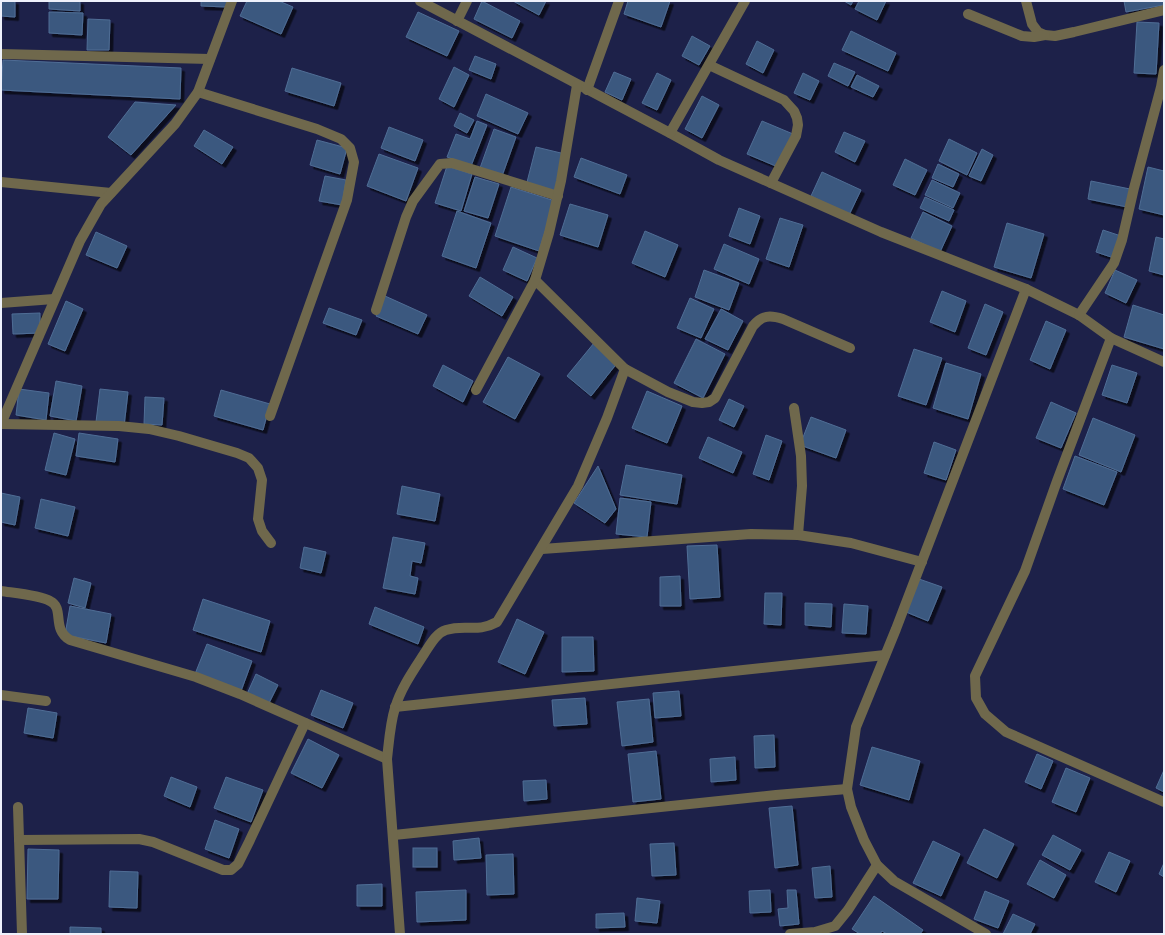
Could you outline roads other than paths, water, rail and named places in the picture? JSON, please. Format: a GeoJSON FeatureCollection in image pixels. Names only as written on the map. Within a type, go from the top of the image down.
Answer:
{"type":"FeatureCollection","features":[{"type":"Feature","properties":{"kind":"street"},"geometry":{"type":"LineString","coordinates":[[232,1],[198,92],[175,124],[101,204],[80,241],[1,424],[119,426],[149,429],[187,438],[238,453],[249,458],[258,468],[262,480],[258,519],[262,531],[271,543]]}},
{"type":"Feature","properties":{"kind":"street"},"geometry":{"type":"LineString","coordinates":[[420,1],[719,160],[881,232],[1026,289],[1079,315],[1111,338],[1164,362]]}},
{"type":"Feature","properties":{"kind":"street"},"geometry":{"type":"LineString","coordinates":[[457,21],[467,1]]}},
{"type":"Feature","properties":{"kind":"street"},"geometry":{"type":"LineString","coordinates":[[587,90],[619,1]]}},
{"type":"Feature","properties":{"kind":"street"},"geometry":{"type":"LineString","coordinates":[[670,133],[745,1]]}},
{"type":"Feature","properties":{"kind":"street"},"geometry":{"type":"LineString","coordinates":[[1026,1],[1032,24],[1038,32],[1045,35]]}},
{"type":"Feature","properties":{"kind":"street"},"geometry":{"type":"LineString","coordinates":[[968,14],[1022,36],[1034,37],[1045,35],[1055,36],[1164,10]]}},
{"type":"Feature","properties":{"kind":"street"},"geometry":{"type":"LineString","coordinates":[[1,54],[210,59]]}},
{"type":"Feature","properties":{"kind":"street"},"geometry":{"type":"LineString","coordinates":[[709,65],[784,100],[794,111],[798,126],[796,136],[771,183]]}},
{"type":"Feature","properties":{"kind":"street"},"geometry":{"type":"LineString","coordinates":[[1079,315],[1114,263],[1122,240],[1164,70]]}},
{"type":"Feature","properties":{"kind":"street"},"geometry":{"type":"LineString","coordinates":[[476,390],[535,280],[558,196],[577,85]]}},
{"type":"Feature","properties":{"kind":"street"},"geometry":{"type":"LineString","coordinates":[[198,92],[317,129],[341,139],[350,148],[354,162],[347,200],[270,416]]}},
{"type":"Feature","properties":{"kind":"street"},"geometry":{"type":"LineString","coordinates":[[376,310],[406,217],[413,201],[440,164],[452,163],[558,196]]}},
{"type":"Feature","properties":{"kind":"street"},"geometry":{"type":"LineString","coordinates":[[1,182],[111,193]]}},
{"type":"Feature","properties":{"kind":"street"},"geometry":{"type":"LineString","coordinates":[[535,280],[625,369],[668,392],[693,402],[709,402],[715,398],[758,319],[772,316],[783,319],[850,348]]}},
{"type":"Feature","properties":{"kind":"street"},"geometry":{"type":"LineString","coordinates":[[986,934],[894,881],[877,865],[864,840],[851,807],[847,789],[856,727],[922,562],[1026,289]]}},
{"type":"Feature","properties":{"kind":"street"},"geometry":{"type":"LineString","coordinates":[[1,303],[54,299]]}},
{"type":"Feature","properties":{"kind":"street"},"geometry":{"type":"LineString","coordinates":[[1111,338],[1025,571],[975,676],[976,698],[985,714],[1006,732],[1164,802]]}},
{"type":"Feature","properties":{"kind":"street"},"geometry":{"type":"LineString","coordinates":[[400,934],[394,835],[387,759],[390,730],[395,707],[408,678],[435,637],[445,630],[462,627],[477,629],[488,627],[497,622],[578,486],[607,418],[625,369]]}},
{"type":"Feature","properties":{"kind":"street"},"geometry":{"type":"LineString","coordinates":[[794,408],[801,456],[802,486],[798,535]]}},
{"type":"Feature","properties":{"kind":"street"},"geometry":{"type":"LineString","coordinates":[[542,548],[751,534],[798,535],[851,543],[922,562]]}},
{"type":"Feature","properties":{"kind":"street"},"geometry":{"type":"LineString","coordinates":[[1,591],[51,601],[58,612],[59,630],[63,636],[70,640],[196,677],[387,759]]}},
{"type":"Feature","properties":{"kind":"street"},"geometry":{"type":"LineString","coordinates":[[395,707],[885,655]]}},
{"type":"Feature","properties":{"kind":"street"},"geometry":{"type":"LineString","coordinates":[[1,695],[46,701]]}},
{"type":"Feature","properties":{"kind":"street"},"geometry":{"type":"LineString","coordinates":[[19,840],[139,839],[153,842],[223,870],[231,870],[238,864],[305,723]]}},
{"type":"Feature","properties":{"kind":"street"},"geometry":{"type":"LineString","coordinates":[[394,835],[776,795],[847,789]]}},
{"type":"Feature","properties":{"kind":"street"},"geometry":{"type":"LineString","coordinates":[[18,807],[22,934]]}},
{"type":"Feature","properties":{"kind":"street"},"geometry":{"type":"LineString","coordinates":[[790,934],[815,932],[835,926],[848,910],[877,865]]}}]}
